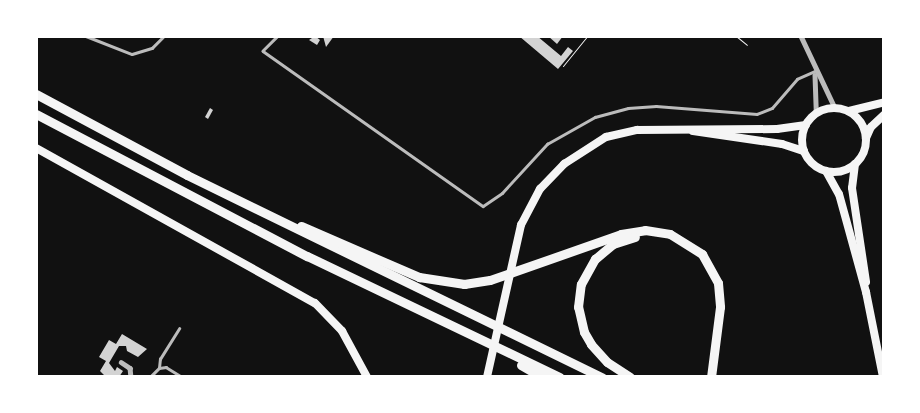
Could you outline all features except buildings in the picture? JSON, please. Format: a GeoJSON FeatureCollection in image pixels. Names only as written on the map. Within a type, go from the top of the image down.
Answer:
{"type":"FeatureCollection","features":[{"type":"Feature","properties":{"kind":"highway"},"geometry":{"type":"LineString","coordinates":[[36,94],[255,209],[602,377]]}},
{"type":"Feature","properties":{"kind":"highway"},"geometry":{"type":"LineString","coordinates":[[36,114],[180,192],[474,337],[560,377]]}},
{"type":"Feature","properties":{"kind":"highway"},"geometry":{"type":"LineString","coordinates":[[255,209],[419,277],[464,284],[490,280],[622,234],[645,230],[670,234],[702,254],[718,283],[720,307],[710,377]]}},
{"type":"Feature","properties":{"kind":"highway"},"geometry":{"type":"LineString","coordinates":[[630,377],[607,362],[587,338],[579,314],[579,295],[586,271],[601,253],[623,240],[649,236],[674,241],[686,247],[708,274],[714,312],[706,377]]}},
{"type":"Feature","properties":{"kind":"highway"},"geometry":{"type":"LineString","coordinates":[[474,337],[542,377]]}},
{"type":"Feature","properties":{"kind":"main road"},"geometry":{"type":"LineString","coordinates":[[884,102],[849,111],[836,108],[816,114],[806,125],[804,151],[812,164],[826,171],[838,172],[855,164],[864,152],[866,138],[871,127],[884,115]]}},
{"type":"Feature","properties":{"kind":"main road"},"geometry":{"type":"LineString","coordinates":[[849,111],[863,125],[866,138]]}},
{"type":"Feature","properties":{"kind":"main road"},"geometry":{"type":"LineString","coordinates":[[487,377],[511,259],[529,206],[552,175],[578,153],[622,132],[655,127],[777,129],[806,125]]}},
{"type":"Feature","properties":{"kind":"main road"},"geometry":{"type":"LineString","coordinates":[[682,128],[782,144],[804,151]]}},
{"type":"Feature","properties":{"kind":"main road"},"geometry":{"type":"LineString","coordinates":[[36,148],[316,303],[342,331],[367,377]]}},
{"type":"Feature","properties":{"kind":"main road"},"geometry":{"type":"LineString","coordinates":[[855,164],[852,188],[866,292],[883,377]]}},
{"type":"Feature","properties":{"kind":"main road"},"geometry":{"type":"LineString","coordinates":[[826,171],[839,194],[866,292]]}},
{"type":"Feature","properties":{"kind":"street"},"geometry":{"type":"LineString","coordinates":[[801,36],[815,71],[836,108]]}},
{"type":"Feature","properties":{"kind":"street"},"geometry":{"type":"LineString","coordinates":[[815,71],[816,114]]}},
{"type":"Feature","properties":{"kind":"street"},"geometry":{"type":"LineString","coordinates":[[121,362],[130,368],[131,377]]}},
{"type":"Feature","properties":{"kind":"lane"},"geometry":{"type":"LineString","coordinates":[[86,36],[132,54],[152,48],[164,36]]}},
{"type":"Feature","properties":{"kind":"lane"},"geometry":{"type":"LineString","coordinates":[[278,36],[263,51],[483,206],[502,194],[546,144],[596,116],[628,108],[656,106],[757,114],[772,108],[797,79],[815,71]]}},
{"type":"Feature","properties":{"kind":"lane"},"geometry":{"type":"LineString","coordinates":[[159,368],[160,359],[179,328]]}},
{"type":"Feature","properties":{"kind":"lane"},"geometry":{"type":"LineString","coordinates":[[150,377],[159,368],[166,367],[182,377]]}},
{"type":"Feature","properties":{"kind":"path"},"geometry":{"type":"LineString","coordinates":[[563,66],[587,36]]}},
{"type":"Feature","properties":{"kind":"path"},"geometry":{"type":"LineString","coordinates":[[736,36],[747,45]]}}]}
